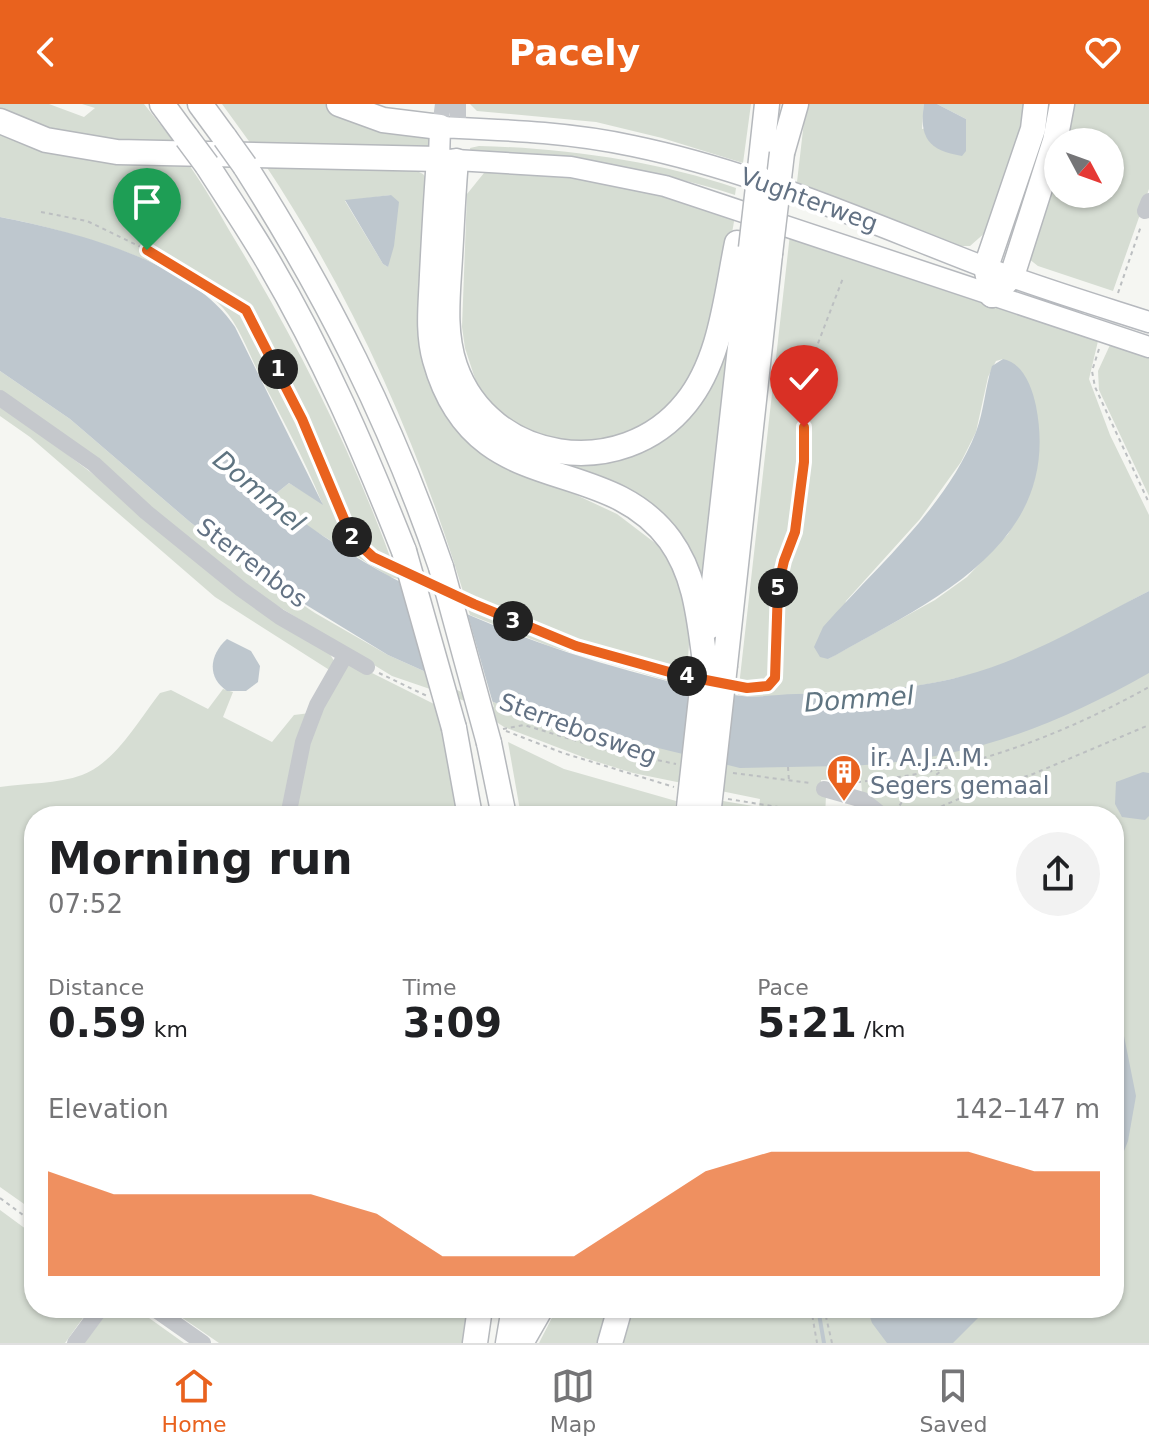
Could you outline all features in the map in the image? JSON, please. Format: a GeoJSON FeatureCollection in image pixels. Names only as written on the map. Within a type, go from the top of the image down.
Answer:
{"type":"FeatureCollection","features":[{"type":"Feature","properties":{"kind":"highway"},"geometry":{"type":"LineString","coordinates":[[162,104],[207,165],[268,261],[361,443],[454,728],[468,806]]}},
{"type":"Feature","properties":{"kind":"highway"},"geometry":{"type":"LineString","coordinates":[[200,104],[245,166],[294,244],[346,337],[413,488],[496,736],[503,806]]}},
{"type":"Feature","properties":{"kind":"highway"},"geometry":{"type":"LineString","coordinates":[[339,104],[383,120],[447,119]]}},
{"type":"Feature","properties":{"kind":"highway"},"geometry":{"type":"LineString","coordinates":[[767,104],[772,150]]}},
{"type":"Feature","properties":{"kind":"highway"},"geometry":{"type":"LineString","coordinates":[[447,160],[447,321],[456,369],[470,396],[493,421],[525,442],[571,454],[610,452],[646,438],[674,416],[699,383],[753,248],[772,150],[787,104]]}},
{"type":"Feature","properties":{"kind":"highway"},"geometry":{"type":"LineString","coordinates":[[712,806],[714,672],[759,178],[796,104]]}},
{"type":"Feature","properties":{"kind":"highway"},"geometry":{"type":"LineString","coordinates":[[992,295],[986,267],[1033,129],[1036,104]]}},
{"type":"Feature","properties":{"kind":"highway"},"geometry":{"type":"LineString","coordinates":[[992,295],[1012,276],[1055,141],[1062,104]]}},
{"type":"Feature","properties":{"kind":"highway"},"geometry":{"type":"LineString","coordinates":[[0,121],[68,146],[117,152],[447,160]]}},
{"type":"Feature","properties":{"kind":"highway"},"geometry":{"type":"LineString","coordinates":[[447,160],[430,320],[435,359],[456,410],[466,424],[500,452],[524,465],[619,499],[656,525],[677,552],[691,580],[714,672],[690,806]]}},
{"type":"Feature","properties":{"kind":"highway"},"geometry":{"type":"LineString","coordinates":[[475,1343],[479,1318]]}},
{"type":"Feature","properties":{"kind":"highway"},"geometry":{"type":"LineString","coordinates":[[521,1343],[535,1318]]}},
{"type":"Feature","properties":{"kind":"highway"},"geometry":{"type":"LineString","coordinates":[[610,1343],[617,1318]]}},
{"type":"Feature","properties":{"kind":"main road"},"geometry":{"type":"LineString","coordinates":[[447,119],[447,160]]}},
{"type":"Feature","properties":{"kind":"main road","name":"Vughterweg"},"geometry":{"type":"LineString","coordinates":[[447,119],[567,135],[682,157],[840,211],[986,267],[1149,322]]}},
{"type":"Feature","properties":{"kind":"main road","name":"Vughterweg"},"geometry":{"type":"LineString","coordinates":[[447,160],[571,167],[665,186],[1149,347]]}},
{"type":"Feature","properties":{"kind":"street"},"geometry":{"type":"LineString","coordinates":[[447,119],[458,104]]}},
{"type":"Feature","properties":{"kind":"street","name":"Sterrenbos"},"geometry":{"type":"LineString","coordinates":[[0,398],[94,464],[211,567],[280,617],[345,656]]}},
{"type":"Feature","properties":{"kind":"street"},"geometry":{"type":"LineString","coordinates":[[290,806],[303,742],[317,705],[345,656],[367,667]]}},
{"type":"Feature","properties":{"kind":"street"},"geometry":{"type":"LineString","coordinates":[[818,786],[863,800],[870,806]]}},
{"type":"Feature","properties":{"kind":"street"},"geometry":{"type":"LineString","coordinates":[[75,1343],[94,1318]]}},
{"type":"Feature","properties":{"kind":"street"},"geometry":{"type":"LineString","coordinates":[[167,1318],[203,1343]]}},
{"type":"Feature","properties":{"kind":"path"},"geometry":{"type":"LineString","coordinates":[[1118,293],[1147,206]]}},
{"type":"Feature","properties":{"kind":"path"},"geometry":{"type":"LineString","coordinates":[[41,212],[87,221],[147,250],[246,310],[302,419],[352,538],[373,557],[396,557]]}},
{"type":"Feature","properties":{"kind":"path"},"geometry":{"type":"LineString","coordinates":[[463,599],[576,646],[714,672],[755,688],[768,686],[775,678],[778,587],[795,532],[812,359],[843,278]]}},
{"type":"Feature","properties":{"kind":"path"},"geometry":{"type":"LineString","coordinates":[[1101,343],[1092,371],[1095,387],[1149,503]]}},
{"type":"Feature","properties":{"kind":"path"},"geometry":{"type":"LineString","coordinates":[[367,667],[436,700]]}},
{"type":"Feature","properties":{"kind":"path"},"geometry":{"type":"LineString","coordinates":[[857,782],[942,770],[1035,743],[1149,687]]}},
{"type":"Feature","properties":{"kind":"path"},"geometry":{"type":"LineString","coordinates":[[496,736],[524,725],[600,748],[687,766]]}},
{"type":"Feature","properties":{"kind":"path"},"geometry":{"type":"LineString","coordinates":[[942,806],[1033,774],[1149,725]]}},
{"type":"Feature","properties":{"kind":"path","name":"Sterrebosweg"},"geometry":{"type":"LineString","coordinates":[[496,736],[684,789]]}},
{"type":"Feature","properties":{"kind":"path"},"geometry":{"type":"LineString","coordinates":[[846,766],[847,782]]}},
{"type":"Feature","properties":{"kind":"path"},"geometry":{"type":"LineString","coordinates":[[788,767],[789,781]]}},
{"type":"Feature","properties":{"kind":"path"},"geometry":{"type":"LineString","coordinates":[[899,806],[942,770]]}},
{"type":"Feature","properties":{"kind":"path"},"geometry":{"type":"LineString","coordinates":[[732,773],[818,786]]}},
{"type":"Feature","properties":{"kind":"path"},"geometry":{"type":"LineString","coordinates":[[0,1198],[24,1216]]}},
{"type":"Feature","properties":{"kind":"path"},"geometry":{"type":"LineString","coordinates":[[813,1318],[817,1343]]}},
{"type":"Feature","properties":{"kind":"path"},"geometry":{"type":"LineString","coordinates":[[826,1318],[832,1343]]}},
{"type":"Feature","properties":{"kind":"shaded area"},"geometry":{"type":"Polygon","coordinates":[[[0,104],[49,104],[84,117],[95,108],[82,104],[144,104],[175,143],[94,143],[0,113],[0,104]]]}},
{"type":"Feature","properties":{"kind":"shaded area"},"geometry":{"type":"Polygon","coordinates":[[[222,104],[325,104],[346,115],[430,136],[431,146],[251,144],[222,104]]]}},
{"type":"Feature","properties":{"kind":"shaded area"},"geometry":{"type":"Polygon","coordinates":[[[470,104],[751,104],[743,163],[596,122],[477,111],[470,104]]]}},
{"type":"Feature","properties":{"kind":"shaded area"},"geometry":{"type":"Polygon","coordinates":[[[806,104],[924,104],[922,129],[966,119],[937,104],[1028,104],[987,231],[970,246],[959,246],[797,182],[806,104]]]}},
{"type":"Feature","properties":{"kind":"shaded area"},"geometry":{"type":"Polygon","coordinates":[[[1073,104],[1149,104],[1149,189],[1113,291],[1038,266],[1029,259],[1044,204],[1044,208],[1124,208],[1124,128],[1065,128],[1073,104]]]}},
{"type":"Feature","properties":{"kind":"shaded area"},"geometry":{"type":"Polygon","coordinates":[[[0,132],[187,162],[259,280],[326,405],[398,579],[302,523],[273,499],[289,483],[322,503],[243,339],[223,308],[204,291],[179,276],[119,249],[54,229],[0,217],[0,132]]]}},
{"type":"Feature","properties":{"kind":"shaded area"},"geometry":{"type":"Polygon","coordinates":[[[479,146],[577,153],[642,163],[736,188],[735,195],[637,171],[471,153],[470,148],[479,146]]]}},
{"type":"Feature","properties":{"kind":"shaded area"},"geometry":{"type":"Polygon","coordinates":[[[264,163],[415,170],[423,174],[429,182],[424,338],[557,486],[617,514],[659,546],[680,577],[690,631],[686,686],[549,646],[470,615],[409,438],[329,269],[264,163]],[[391,195],[345,201],[383,264],[388,267],[391,195]]]}},
{"type":"Feature","properties":{"kind":"shaded area"},"geometry":{"type":"Polygon","coordinates":[[[495,170],[544,172],[646,189],[735,216],[717,318],[702,358],[668,410],[619,440],[556,441],[519,426],[501,414],[479,391],[465,348],[462,327],[467,194],[484,173],[495,170]]]}},
{"type":"Feature","properties":{"kind":"shaded area"},"geometry":{"type":"Polygon","coordinates":[[[790,234],[1098,341],[1089,379],[1110,435],[1149,515],[1149,591],[1052,645],[962,677],[867,691],[762,697],[738,695],[790,234]],[[1003,359],[996,361],[988,377],[976,432],[961,462],[920,519],[846,601],[828,659],[935,600],[967,577],[1008,534],[1025,505],[1034,481],[1003,359]]]}},
{"type":"Feature","properties":{"kind":"shaded area"},"geometry":{"type":"Polygon","coordinates":[[[733,308],[701,591],[675,537],[547,456],[665,431],[733,308]]]}},
{"type":"Feature","properties":{"kind":"shaded area"},"geometry":{"type":"Polygon","coordinates":[[[1110,345],[1149,357],[1149,496],[1099,390],[1098,371],[1110,345]]]}},
{"type":"Feature","properties":{"kind":"shaded area"},"geometry":{"type":"Polygon","coordinates":[[[0,371],[70,419],[190,522],[315,613],[388,655],[493,702],[556,723],[681,752],[841,767],[1149,671],[1149,1343],[622,1343],[629,1318],[1124,1318],[1124,806],[876,806],[862,794],[861,779],[850,780],[849,771],[842,771],[842,779],[821,780],[826,806],[759,806],[760,799],[633,773],[588,759],[504,727],[465,701],[392,676],[245,586],[65,436],[0,390],[0,371]]]}},
{"type":"Feature","properties":{"kind":"shaded area"},"geometry":{"type":"Polygon","coordinates":[[[0,407],[43,436],[330,654],[334,661],[331,671],[215,597],[30,437],[0,416],[0,407]]]}},
{"type":"Feature","properties":{"kind":"shaded area"},"geometry":{"type":"Polygon","coordinates":[[[348,665],[358,666],[438,706],[460,806],[294,806],[311,730],[348,665]]]}},
{"type":"Feature","properties":{"kind":"shaded area"},"geometry":{"type":"Polygon","coordinates":[[[223,689],[233,692],[223,717],[272,742],[294,715],[310,713],[285,806],[24,806],[24,1204],[0,1187],[0,787],[73,778],[94,769],[116,751],[160,693],[171,690],[208,709],[223,689]]]}},
{"type":"Feature","properties":{"kind":"shaded area"},"geometry":{"type":"Polygon","coordinates":[[[508,742],[564,769],[676,801],[675,806],[519,806],[508,742]]]}},
{"type":"Feature","properties":{"kind":"shaded area"},"geometry":{"type":"Polygon","coordinates":[[[723,801],[753,806],[722,806],[723,801]]]}},
{"type":"Feature","properties":{"kind":"shaded area"},"geometry":{"type":"Polygon","coordinates":[[[0,1210],[24,1228],[24,1318],[83,1318],[65,1343],[0,1343],[0,1210]]]}},
{"type":"Feature","properties":{"kind":"shaded area"},"geometry":{"type":"Polygon","coordinates":[[[103,1318],[149,1318],[184,1343],[84,1343],[103,1318]]]}},
{"type":"Feature","properties":{"kind":"shaded area"},"geometry":{"type":"Polygon","coordinates":[[[183,1318],[470,1318],[466,1343],[219,1343],[183,1318]]]}},
{"type":"Feature","properties":{"kind":"shaded area"},"geometry":{"type":"Polygon","coordinates":[[[552,1318],[607,1318],[601,1343],[539,1343],[552,1318]]]}},
{"type":"Feature","properties":{"kind":"water"},"geometry":{"type":"Polygon","coordinates":[[[924,104],[937,104],[966,119],[966,151],[962,156],[941,150],[928,140],[923,126],[924,104]]]}},
{"type":"Feature","properties":{"kind":"water"},"geometry":{"type":"Polygon","coordinates":[[[391,195],[399,202],[394,246],[388,267],[383,264],[345,200],[391,195]]]}},
{"type":"Feature","properties":{"kind":"water","name":"Dommel"},"geometry":{"type":"Polygon","coordinates":[[[0,217],[62,231],[129,253],[191,284],[216,304],[235,327],[323,505],[289,483],[273,499],[354,556],[442,603],[488,623],[582,657],[658,679],[714,692],[762,696],[880,690],[963,676],[1035,649],[1149,591],[1149,673],[1077,710],[1005,738],[931,757],[850,766],[849,772],[841,772],[840,766],[740,768],[556,723],[493,702],[388,655],[267,581],[190,522],[70,419],[0,371],[0,217]]]}},
{"type":"Feature","properties":{"kind":"water"},"geometry":{"type":"Polygon","coordinates":[[[1003,359],[1016,365],[1032,391],[1039,454],[1030,495],[1010,530],[983,561],[949,588],[836,655],[828,659],[820,657],[814,647],[823,627],[908,536],[963,460],[981,416],[992,366],[1003,359]]]}},
{"type":"Feature","properties":{"kind":"water"},"geometry":{"type":"Polygon","coordinates":[[[227,639],[251,651],[260,666],[258,682],[246,691],[227,691],[213,672],[214,658],[227,639]]]}},
{"type":"Feature","properties":{"kind":"water"},"geometry":{"type":"Polygon","coordinates":[[[1143,772],[1149,773],[1149,816],[1145,820],[1124,817],[1124,806],[1115,804],[1116,782],[1143,772]]]}},
{"type":"Feature","properties":{"kind":"water"},"geometry":{"type":"Polygon","coordinates":[[[1124,1036],[1136,1096],[1124,1151],[1124,1036]]]}},
{"type":"Feature","properties":{"kind":"water"},"geometry":{"type":"Polygon","coordinates":[[[870,1318],[978,1318],[953,1343],[887,1343],[870,1318]]]}},
{"type":"Feature","properties":{"kind":"pier"},"geometry":{"type":"Polygon","coordinates":[[[397,575],[466,609],[494,707],[429,677],[397,575]]]}},
{"type":"Feature","properties":{"kind":"waterway"},"geometry":{"type":"LineString","coordinates":[[820,1318],[824,1343]]}},
{"type":"Feature","properties":{"kind":"place","name":"ir. A.J.A.M. Segers gemaal"},"geometry":{"type":"Point","coordinates":[844,803]}},
{"type":"Feature","properties":{"kind":"route"},"geometry":{"type":"LineString","coordinates":[[147,250],[246,310],[302,419],[352,538],[373,557],[474,604],[576,646],[680,675],[747,688],[768,686],[775,678],[778,587],[795,532],[795,512],[804,462],[804,427]]}}]}
